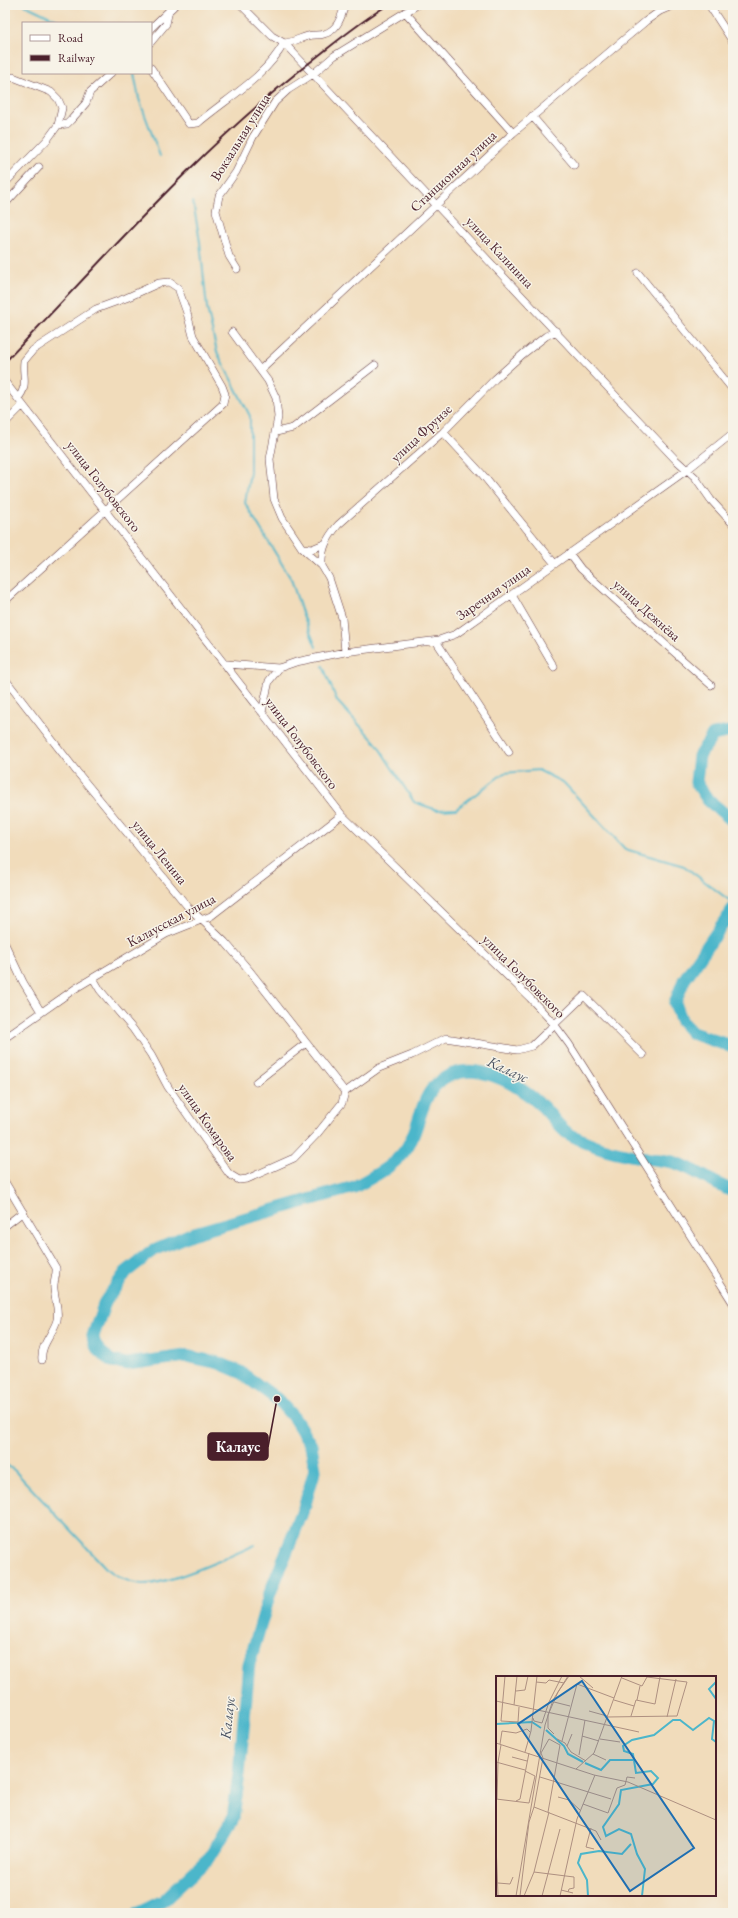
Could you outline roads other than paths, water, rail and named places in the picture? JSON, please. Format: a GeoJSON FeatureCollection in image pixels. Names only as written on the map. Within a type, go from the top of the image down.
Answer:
{"type":"FeatureCollection","features":[{"type":"Feature","properties":{"kind":"street","name":"улица Калинина"},"geometry":{"type":"LineString","coordinates":[[241,5],[272,36],[284,43],[437,204],[702,486],[711,500],[733,524]]}},
{"type":"Feature","properties":{"kind":"street"},"geometry":{"type":"LineString","coordinates":[[284,43],[295,42],[309,35],[331,32],[338,26],[346,5]]}},
{"type":"Feature","properties":{"kind":"street","name":"Вокзальная улица"},"geometry":{"type":"LineString","coordinates":[[237,269],[229,256],[216,211],[219,196],[236,172],[253,137],[275,102],[288,90],[313,74],[334,56],[417,5]]}},
{"type":"Feature","properties":{"kind":"street","name":"Станционная улица"},"geometry":{"type":"LineString","coordinates":[[260,370],[532,116],[646,21],[660,11],[674,5]]}},
{"type":"Feature","properties":{"kind":"street"},"geometry":{"type":"LineString","coordinates":[[710,6],[733,42]]}},
{"type":"Feature","properties":{"kind":"street"},"geometry":{"type":"LineString","coordinates":[[152,27],[172,8]]}},
{"type":"Feature","properties":{"kind":"street"},"geometry":{"type":"LineString","coordinates":[[152,41],[166,24],[172,8]]}},
{"type":"Feature","properties":{"kind":"street"},"geometry":{"type":"LineString","coordinates":[[404,12],[513,133]]}},
{"type":"Feature","properties":{"kind":"street","name":"Вокзальная улица"},"geometry":{"type":"LineString","coordinates":[[152,69],[189,124],[198,123],[250,82],[276,58],[284,43]]}},
{"type":"Feature","properties":{"kind":"street"},"geometry":{"type":"LineString","coordinates":[[58,125],[67,124],[86,103],[90,92],[110,74]]}},
{"type":"Feature","properties":{"kind":"street"},"geometry":{"type":"LineString","coordinates":[[5,80],[13,77],[50,92],[58,100],[62,108],[58,125],[47,140],[7,180],[19,189]]}},
{"type":"Feature","properties":{"kind":"street"},"geometry":{"type":"LineString","coordinates":[[532,116],[574,165]]}},
{"type":"Feature","properties":{"kind":"street"},"geometry":{"type":"LineString","coordinates":[[5,204],[39,167]]}},
{"type":"Feature","properties":{"kind":"street"},"geometry":{"type":"LineString","coordinates":[[638,273],[733,390]]}},
{"type":"Feature","properties":{"kind":"street"},"geometry":{"type":"LineString","coordinates":[[5,601],[223,404],[225,394],[222,386],[193,336],[178,288],[173,284],[159,282],[126,298],[96,309],[33,350],[24,361],[26,385],[18,398]]}},
{"type":"Feature","properties":{"kind":"street","name":"улица Фрунзе"},"geometry":{"type":"LineString","coordinates":[[324,544],[338,525],[443,432],[495,378],[546,336],[556,331]]}},
{"type":"Feature","properties":{"kind":"street"},"geometry":{"type":"LineString","coordinates":[[232,332],[260,370],[276,398],[278,417],[270,459],[274,499],[282,518],[302,548],[322,566],[336,597],[342,618],[345,652]]}},
{"type":"Feature","properties":{"kind":"street"},"geometry":{"type":"LineString","coordinates":[[276,432],[293,428],[374,365]]}},
{"type":"Feature","properties":{"kind":"street","name":"улица Голубовского"},"geometry":{"type":"LineString","coordinates":[[5,382],[226,664],[342,816],[530,998],[554,1024],[569,1044],[657,1186],[733,1303]]}},
{"type":"Feature","properties":{"kind":"street"},"geometry":{"type":"LineString","coordinates":[[5,423],[23,405]]}},
{"type":"Feature","properties":{"kind":"street"},"geometry":{"type":"LineString","coordinates":[[443,432],[482,474],[555,564]]}},
{"type":"Feature","properties":{"kind":"street","name":"Заречная улица"},"geometry":{"type":"LineString","coordinates":[[226,664],[279,668],[296,662],[345,652],[436,641],[456,634],[687,470],[733,433]]}},
{"type":"Feature","properties":{"kind":"street"},"geometry":{"type":"LineString","coordinates":[[302,548],[317,548],[324,544]]}},
{"type":"Feature","properties":{"kind":"street"},"geometry":{"type":"LineString","coordinates":[[322,566],[322,552],[324,544]]}},
{"type":"Feature","properties":{"kind":"street","name":"улица Дежнёва"},"geometry":{"type":"LineString","coordinates":[[569,553],[581,569],[711,685]]}},
{"type":"Feature","properties":{"kind":"street"},"geometry":{"type":"LineString","coordinates":[[512,595],[554,667]]}},
{"type":"Feature","properties":{"kind":"street"},"geometry":{"type":"LineString","coordinates":[[436,641],[509,752]]}},
{"type":"Feature","properties":{"kind":"street"},"geometry":{"type":"LineString","coordinates":[[262,712],[269,681],[279,668]]}},
{"type":"Feature","properties":{"kind":"street","name":"улица Ленина"},"geometry":{"type":"LineString","coordinates":[[5,679],[77,772],[200,920],[225,942],[345,1092]]}},
{"type":"Feature","properties":{"kind":"street","name":"Калаусская улица"},"geometry":{"type":"LineString","coordinates":[[5,1038],[41,1012],[93,978],[166,934],[200,920],[219,910],[248,886],[342,816]]}},
{"type":"Feature","properties":{"kind":"street"},"geometry":{"type":"LineString","coordinates":[[5,944],[23,982],[41,1012]]}},
{"type":"Feature","properties":{"kind":"street","name":"улица Комарова"},"geometry":{"type":"LineString","coordinates":[[93,978],[100,990],[133,1029],[151,1055],[168,1087],[229,1174],[239,1180],[247,1179],[294,1158],[317,1134],[342,1103],[345,1092],[379,1068],[412,1055],[446,1038],[517,1050],[524,1049],[532,1046],[584,996],[643,1055]]}},
{"type":"Feature","properties":{"kind":"street"},"geometry":{"type":"LineString","coordinates":[[256,1082],[306,1043]]}},
{"type":"Feature","properties":{"kind":"street"},"geometry":{"type":"LineString","coordinates":[[5,1182],[56,1268],[57,1275],[54,1287],[58,1309],[57,1320],[41,1353],[42,1360]]}},
{"type":"Feature","properties":{"kind":"street"},"geometry":{"type":"LineString","coordinates":[[5,1226],[23,1212]]}},
{"type":"Feature","properties":{"kind":"waterway"},"geometry":{"type":"LineString","coordinates":[[25,5],[61,22]]}},
{"type":"Feature","properties":{"kind":"waterway"},"geometry":{"type":"LineString","coordinates":[[134,74],[139,99],[160,156]]}},
{"type":"Feature","properties":{"kind":"waterway"},"geometry":{"type":"LineString","coordinates":[[193,202],[200,242],[207,308],[217,352],[250,416],[250,472],[245,503],[291,579],[301,610],[316,647]]}},
{"type":"Feature","properties":{"kind":"waterway"},"geometry":{"type":"LineString","coordinates":[[323,666],[337,701],[376,743],[414,802],[437,810],[456,809],[504,773],[538,770],[564,783],[625,849],[684,866],[733,903]]}},
{"type":"Feature","properties":{"kind":"waterway","name":"Калаус"},"geometry":{"type":"LineString","coordinates":[[733,731],[713,735],[699,756],[696,782],[708,800],[733,821]]}},
{"type":"Feature","properties":{"kind":"waterway","name":"Калаус"},"geometry":{"type":"LineString","coordinates":[[733,909],[684,980],[675,1003],[682,1022],[692,1033],[733,1047]]}},
{"type":"Feature","properties":{"kind":"waterway","name":"Калаус"},"geometry":{"type":"LineString","coordinates":[[138,1913],[163,1901],[210,1857],[233,1818],[239,1774],[249,1664],[270,1593],[304,1508],[315,1469],[311,1445],[294,1418],[277,1399],[240,1372],[219,1363],[186,1356],[127,1364],[112,1361],[99,1351],[94,1342],[93,1336],[105,1302],[126,1272],[154,1250],[191,1234],[354,1187],[379,1173],[401,1156],[407,1148],[428,1095],[433,1088],[451,1075],[464,1072],[479,1072],[493,1076],[507,1081],[521,1089],[543,1107],[560,1126],[572,1136],[612,1151],[676,1163],[718,1185],[733,1191]]}},
{"type":"Feature","properties":{"kind":"waterway"},"geometry":{"type":"LineString","coordinates":[[5,1464],[14,1470],[106,1568],[127,1581],[142,1584],[167,1580],[215,1563],[255,1545]]}},
{"type":"Feature","properties":{"kind":"railway"},"geometry":{"type":"LineString","coordinates":[[5,362],[153,205],[231,130],[271,94],[331,46],[359,24],[388,5]]}},
{"type":"Feature","properties":{"kind":"place","name":"Калаус"},"geometry":{"type":"Point","coordinates":[277,1399]}}]}
